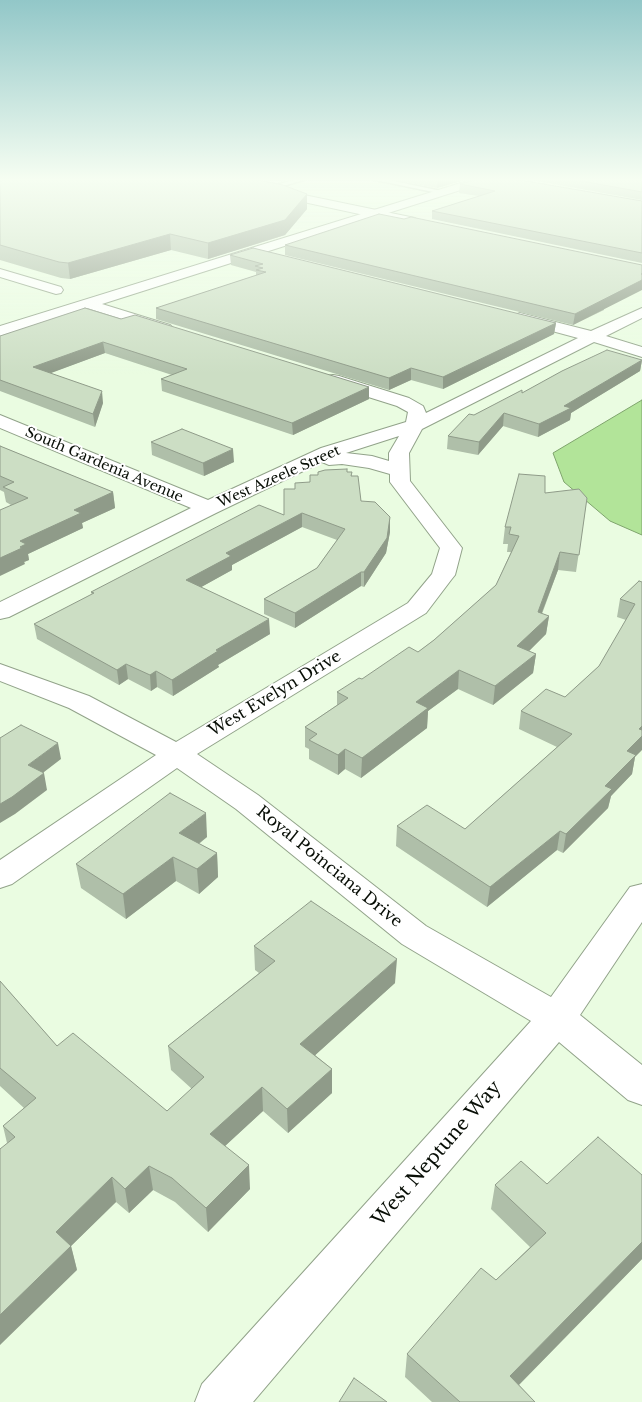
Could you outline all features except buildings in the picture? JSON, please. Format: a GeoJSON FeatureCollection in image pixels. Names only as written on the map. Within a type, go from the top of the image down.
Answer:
{"type":"FeatureCollection","features":[{"type":"Feature","properties":{"kind":"street"},"geometry":{"type":"LineString","coordinates":[[0,331],[279,243]]}},
{"type":"Feature","properties":{"kind":"street"},"geometry":{"type":"LineString","coordinates":[[252,252],[280,259]]}},
{"type":"Feature","properties":{"kind":"street"},"geometry":{"type":"LineString","coordinates":[[0,273],[56,290]]}},
{"type":"Feature","properties":{"kind":"street"},"geometry":{"type":"LineString","coordinates":[[88,304],[180,333]]}},
{"type":"Feature","properties":{"kind":"street","name":"West Azeele Street"},"geometry":{"type":"LineString","coordinates":[[0,612],[208,508],[328,452],[415,425],[642,312]]}},
{"type":"Feature","properties":{"kind":"street"},"geometry":{"type":"LineString","coordinates":[[509,316],[594,337],[642,352]]}},
{"type":"Feature","properties":{"kind":"street"},"geometry":{"type":"LineString","coordinates":[[320,376],[403,402],[417,410],[415,425]]}},
{"type":"Feature","properties":{"kind":"street","name":"South Gardenia Avenue"},"geometry":{"type":"LineString","coordinates":[[0,421],[208,508]]}},
{"type":"Feature","properties":{"kind":"street","name":"West Evelyn Drive"},"geometry":{"type":"LineString","coordinates":[[0,876],[177,754],[417,608],[443,575],[451,548],[400,482],[399,453],[415,425]]}},
{"type":"Feature","properties":{"kind":"street"},"geometry":{"type":"LineString","coordinates":[[312,460],[342,458],[372,462],[400,471]]}},
{"type":"Feature","properties":{"kind":"street","name":"Royal Poinciana Drive"},"geometry":{"type":"LineString","coordinates":[[0,672],[79,702],[177,754],[247,802],[414,935],[557,1018],[642,1088]]}},
{"type":"Feature","properties":{"kind":"street","name":"West Neptune Way"},"geometry":{"type":"LineString","coordinates":[[220,1402],[557,1018],[642,896]]}},
{"type":"Feature","properties":{"kind":"shaded area"},"geometry":{"type":"Polygon","coordinates":[[[642,400],[642,535],[610,521],[564,482],[553,453],[642,400]]]}}]}
